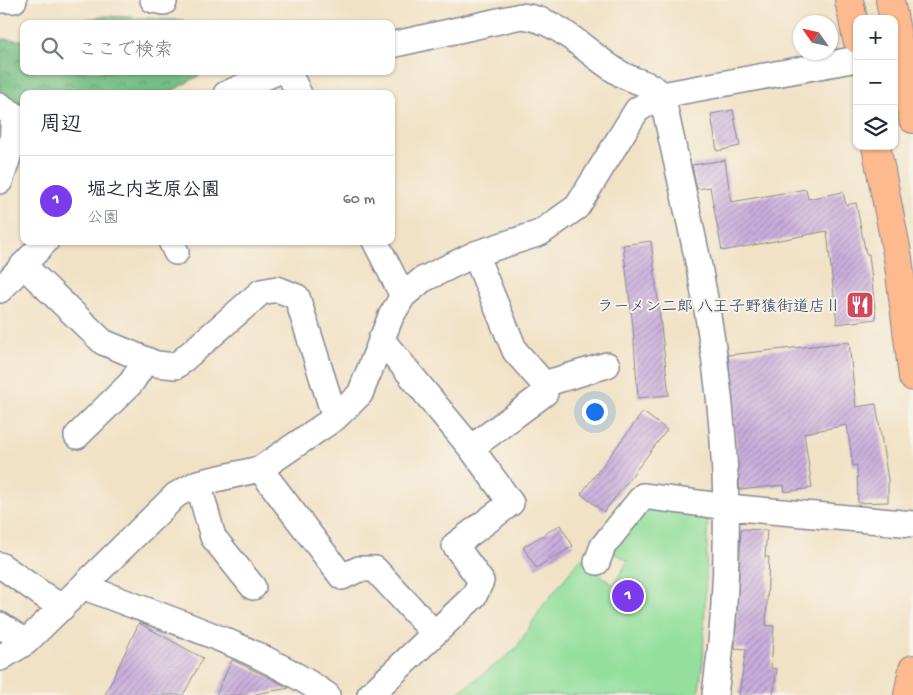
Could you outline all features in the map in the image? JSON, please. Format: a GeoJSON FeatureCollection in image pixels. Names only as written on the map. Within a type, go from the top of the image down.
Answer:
{"type":"FeatureCollection","features":[{"type":"Feature","properties":{"kind":"main road"},"geometry":{"type":"LineString","coordinates":[[849,0],[853,20]]}},
{"type":"Feature","properties":{"kind":"main road"},"geometry":{"type":"LineString","coordinates":[[890,0],[903,50],[913,119]]}},
{"type":"Feature","properties":{"kind":"main road"},"geometry":{"type":"LineString","coordinates":[[877,150],[898,258],[913,377]]}},
{"type":"Feature","properties":{"kind":"main road"},"geometry":{"type":"LineString","coordinates":[[908,695],[913,669]]}},
{"type":"Feature","properties":{"kind":"street"},"geometry":{"type":"LineString","coordinates":[[1,0],[14,0]]}},
{"type":"Feature","properties":{"kind":"street"},"geometry":{"type":"LineString","coordinates":[[153,0],[164,0]]}},
{"type":"Feature","properties":{"kind":"street"},"geometry":{"type":"LineString","coordinates":[[395,44],[521,16],[532,17],[547,23],[622,75],[652,85],[662,94],[714,353],[721,410],[728,507],[727,582],[714,695]]}},
{"type":"Feature","properties":{"kind":"street"},"geometry":{"type":"LineString","coordinates":[[0,658],[26,642],[85,587],[176,495],[198,483],[260,468],[335,418],[360,394],[391,316],[403,296],[422,280],[475,254],[540,233],[577,207],[636,110],[662,94],[853,60]]}},
{"type":"Feature","properties":{"kind":"street"},"geometry":{"type":"LineString","coordinates":[[235,90],[270,75]]}},
{"type":"Feature","properties":{"kind":"street"},"geometry":{"type":"LineString","coordinates":[[290,75],[297,90]]}},
{"type":"Feature","properties":{"kind":"street"},"geometry":{"type":"LineString","coordinates":[[0,106],[13,114],[14,126],[11,152],[0,181]]}},
{"type":"Feature","properties":{"kind":"street"},"geometry":{"type":"LineString","coordinates":[[0,290],[42,245]]}},
{"type":"Feature","properties":{"kind":"street"},"geometry":{"type":"LineString","coordinates":[[377,245],[403,296]]}},
{"type":"Feature","properties":{"kind":"street"},"geometry":{"type":"LineString","coordinates":[[471,448],[545,394],[544,384],[515,351],[475,254]]}},
{"type":"Feature","properties":{"kind":"street"},"geometry":{"type":"LineString","coordinates":[[24,265],[103,342],[156,364],[176,366],[260,292],[277,289],[297,297],[335,418]]}},
{"type":"Feature","properties":{"kind":"street"},"geometry":{"type":"LineString","coordinates":[[370,695],[474,596],[481,582],[455,545],[511,503],[471,448],[381,339]]}},
{"type":"Feature","properties":{"kind":"street"},"geometry":{"type":"LineString","coordinates":[[77,436],[130,383],[146,360]]}},
{"type":"Feature","properties":{"kind":"street"},"geometry":{"type":"LineString","coordinates":[[544,384],[607,366]]}},
{"type":"Feature","properties":{"kind":"street"},"geometry":{"type":"LineString","coordinates":[[260,468],[342,578],[359,569],[375,569],[434,634]]}},
{"type":"Feature","properties":{"kind":"street"},"geometry":{"type":"LineString","coordinates":[[198,483],[213,537],[253,587]]}},
{"type":"Feature","properties":{"kind":"street"},"geometry":{"type":"LineString","coordinates":[[597,562],[603,546],[643,496],[728,507],[913,524]]}},
{"type":"Feature","properties":{"kind":"street"},"geometry":{"type":"LineString","coordinates":[[0,565],[62,608]]}},
{"type":"Feature","properties":{"kind":"street"},"geometry":{"type":"LineString","coordinates":[[85,587],[250,652],[307,681],[327,695]]}},
{"type":"Feature","properties":{"kind":"street"},"geometry":{"type":"LineString","coordinates":[[0,625],[26,642]]}},
{"type":"Feature","properties":{"kind":"green space"},"geometry":{"type":"Polygon","coordinates":[[[106,16],[183,20],[86,20],[106,16]]]}},
{"type":"Feature","properties":{"kind":"green space"},"geometry":{"type":"Polygon","coordinates":[[[0,39],[20,40],[20,75],[200,75],[174,90],[20,90],[20,150],[0,140],[0,39]]]}},
{"type":"Feature","properties":{"kind":"green space"},"geometry":{"type":"Polygon","coordinates":[[[647,507],[708,513],[703,661],[698,695],[455,695],[515,650],[542,607],[581,558],[613,585],[628,561],[611,551],[647,507]]]}},
{"type":"Feature","properties":{"kind":"building"},"geometry":{"type":"Polygon","coordinates":[[[733,110],[740,146],[717,151],[711,114],[733,110]]]}},
{"type":"Feature","properties":{"kind":"building"},"geometry":{"type":"Polygon","coordinates":[[[725,160],[731,202],[806,189],[808,199],[843,192],[846,205],[856,203],[866,254],[869,254],[876,319],[837,324],[827,231],[722,251],[710,187],[697,189],[692,165],[725,160]]]}},
{"type":"Feature","properties":{"kind":"building"},"geometry":{"type":"Polygon","coordinates":[[[651,241],[669,395],[638,398],[633,327],[623,245],[651,241]]]}},
{"type":"Feature","properties":{"kind":"building"},"geometry":{"type":"Polygon","coordinates":[[[849,342],[856,407],[876,404],[888,480],[888,502],[858,503],[857,465],[853,466],[847,425],[804,433],[812,488],[785,492],[784,485],[740,490],[728,355],[849,342]]]}},
{"type":"Feature","properties":{"kind":"building"},"geometry":{"type":"Polygon","coordinates":[[[643,412],[667,430],[604,512],[581,494],[643,412]]]}},
{"type":"Feature","properties":{"kind":"building"},"geometry":{"type":"Polygon","coordinates":[[[560,525],[573,546],[536,568],[523,547],[560,525]]]}},
{"type":"Feature","properties":{"kind":"building"},"geometry":{"type":"Polygon","coordinates":[[[741,529],[767,530],[765,557],[769,557],[766,625],[774,626],[771,668],[777,669],[773,695],[739,695],[746,649],[735,648],[741,529]]]}},
{"type":"Feature","properties":{"kind":"building"},"geometry":{"type":"Polygon","coordinates":[[[139,623],[203,658],[183,695],[105,695],[139,623]]]}},
{"type":"Feature","properties":{"kind":"building"},"geometry":{"type":"Polygon","coordinates":[[[232,660],[289,688],[250,695],[216,695],[232,660]]]}},
{"type":"Feature","properties":{"kind":"place","name":"ラーメン二郎 八王子野猿街道店Ⅱ"},"geometry":{"type":"Point","coordinates":[860,305]}},
{"type":"Feature","properties":{"kind":"place","name":"堀之内芝原公園"},"geometry":{"type":"Point","coordinates":[628,596]}}]}
